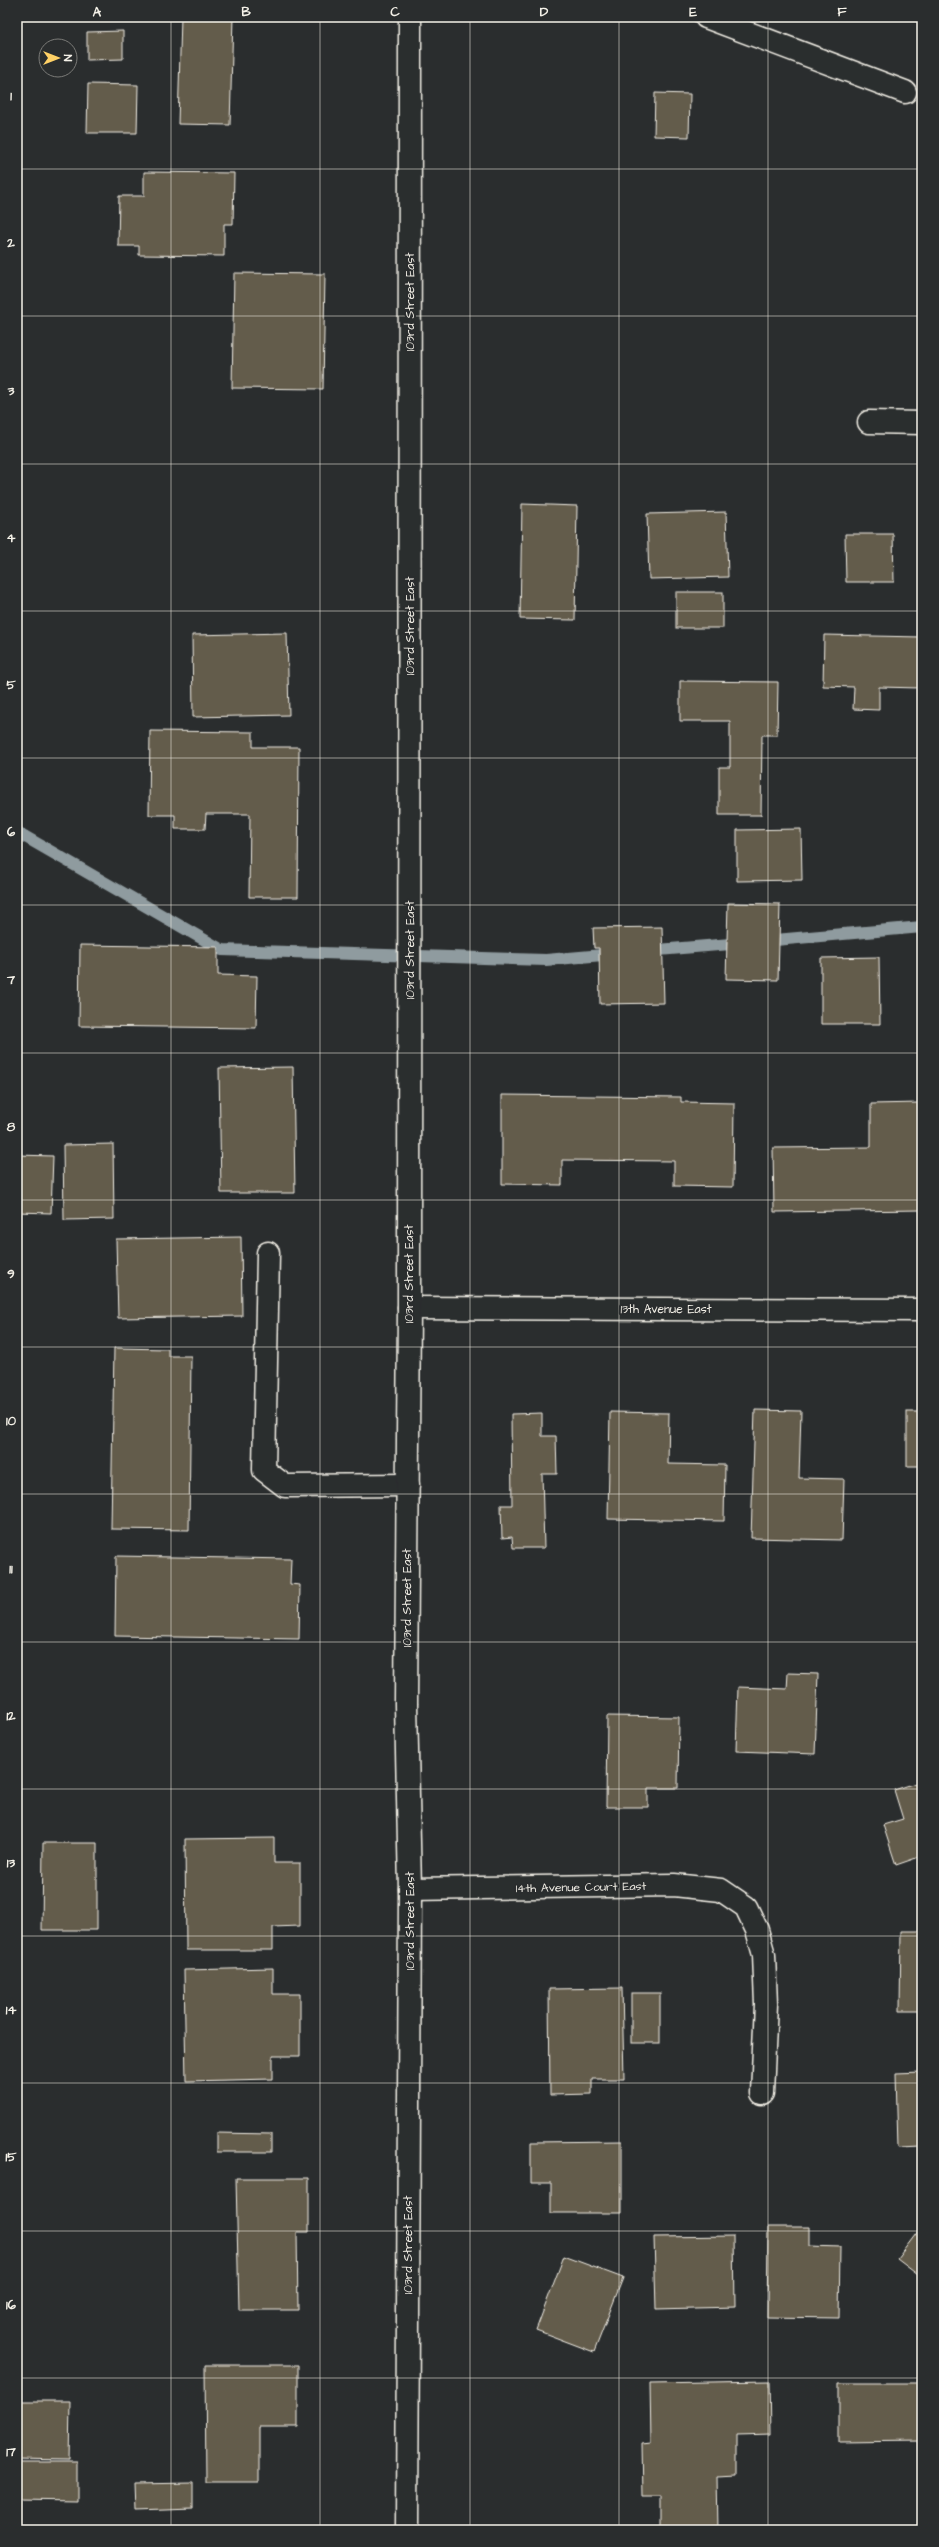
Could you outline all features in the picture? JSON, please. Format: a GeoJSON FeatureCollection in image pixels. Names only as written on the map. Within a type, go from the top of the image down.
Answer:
{"type":"FeatureCollection","features":[{"type":"Feature","properties":{"kind":"street","name":"103rd Street East"},"geometry":{"type":"LineString","coordinates":[[407,2530],[410,1889],[406,1704],[409,1308],[410,17]]}},
{"type":"Feature","properties":{"kind":"street"},"geometry":{"type":"LineString","coordinates":[[706,17],[905,92]]}},
{"type":"Feature","properties":{"kind":"street"},"geometry":{"type":"LineString","coordinates":[[869,422],[922,423]]}},
{"type":"Feature","properties":{"kind":"street"},"geometry":{"type":"LineString","coordinates":[[268,1253],[264,1470],[285,1486],[408,1485]]}},
{"type":"Feature","properties":{"kind":"street","name":"13th Avenue East"},"geometry":{"type":"LineString","coordinates":[[409,1308],[922,1310]]}},
{"type":"Feature","properties":{"kind":"street","name":"14th Avenue Court East"},"geometry":{"type":"LineString","coordinates":[[410,1889],[674,1885],[722,1890],[746,1907],[757,1930],[764,1955],[766,2004],[762,2093]]}},
{"type":"Feature","properties":{"kind":"building"},"geometry":{"type":"Polygon","coordinates":[[[181,17],[233,17],[230,125],[178,124],[181,17]]]}},
{"type":"Feature","properties":{"kind":"building"},"geometry":{"type":"Polygon","coordinates":[[[123,31],[123,59],[87,60],[87,32],[123,31]]]}},
{"type":"Feature","properties":{"kind":"building"},"geometry":{"type":"Polygon","coordinates":[[[88,84],[138,85],[137,133],[87,133],[88,84]]]}},
{"type":"Feature","properties":{"kind":"building"},"geometry":{"type":"Polygon","coordinates":[[[655,93],[690,94],[689,137],[654,136],[655,93]]]}},
{"type":"Feature","properties":{"kind":"building"},"geometry":{"type":"Polygon","coordinates":[[[144,172],[234,173],[233,224],[224,224],[224,256],[139,255],[139,246],[118,246],[119,196],[144,196],[144,172]]]}},
{"type":"Feature","properties":{"kind":"building"},"geometry":{"type":"Polygon","coordinates":[[[234,273],[325,274],[323,389],[232,388],[234,273]]]}},
{"type":"Feature","properties":{"kind":"building"},"geometry":{"type":"Polygon","coordinates":[[[522,504],[577,506],[575,620],[520,619],[522,504]]]}},
{"type":"Feature","properties":{"kind":"building"},"geometry":{"type":"Polygon","coordinates":[[[726,512],[728,577],[649,579],[647,514],[726,512]]]}},
{"type":"Feature","properties":{"kind":"building"},"geometry":{"type":"Polygon","coordinates":[[[845,534],[893,534],[894,582],[846,582],[845,534]]]}},
{"type":"Feature","properties":{"kind":"building"},"geometry":{"type":"Polygon","coordinates":[[[676,592],[723,592],[723,628],[676,628],[676,592]]]}},
{"type":"Feature","properties":{"kind":"building"},"geometry":{"type":"Polygon","coordinates":[[[287,633],[289,715],[193,717],[192,635],[287,633]]]}},
{"type":"Feature","properties":{"kind":"building"},"geometry":{"type":"Polygon","coordinates":[[[824,635],[921,637],[920,688],[879,687],[879,710],[853,709],[854,687],[823,686],[824,635]]]}},
{"type":"Feature","properties":{"kind":"building"},"geometry":{"type":"Polygon","coordinates":[[[680,681],[778,682],[777,735],[762,735],[761,815],[719,815],[719,767],[730,767],[730,721],[680,721],[680,681]]]}},
{"type":"Feature","properties":{"kind":"building"},"geometry":{"type":"Polygon","coordinates":[[[150,731],[253,732],[253,747],[299,747],[298,897],[249,897],[250,814],[206,814],[205,829],[175,829],[175,815],[149,815],[150,731]]]}},
{"type":"Feature","properties":{"kind":"building"},"geometry":{"type":"Polygon","coordinates":[[[801,829],[802,880],[737,881],[737,830],[801,829]]]}},
{"type":"Feature","properties":{"kind":"building"},"geometry":{"type":"Polygon","coordinates":[[[728,903],[780,904],[778,980],[726,979],[728,903]]]}},
{"type":"Feature","properties":{"kind":"building"},"geometry":{"type":"Polygon","coordinates":[[[662,927],[664,1003],[600,1004],[599,948],[594,948],[593,928],[662,927]]]}},
{"type":"Feature","properties":{"kind":"building"},"geometry":{"type":"Polygon","coordinates":[[[80,945],[218,947],[218,975],[257,976],[256,1028],[79,1026],[80,945]]]}},
{"type":"Feature","properties":{"kind":"building"},"geometry":{"type":"Polygon","coordinates":[[[879,957],[880,1024],[821,1024],[821,958],[879,957]]]}},
{"type":"Feature","properties":{"kind":"building"},"geometry":{"type":"Polygon","coordinates":[[[293,1067],[295,1193],[221,1193],[219,1068],[293,1067]]]}},
{"type":"Feature","properties":{"kind":"building"},"geometry":{"type":"Polygon","coordinates":[[[502,1095],[681,1097],[681,1102],[734,1103],[733,1187],[674,1186],[674,1161],[562,1160],[562,1185],[502,1184],[502,1095]]]}},
{"type":"Feature","properties":{"kind":"building"},"geometry":{"type":"Polygon","coordinates":[[[920,1103],[921,1210],[774,1212],[773,1148],[871,1147],[871,1104],[920,1103]]]}},
{"type":"Feature","properties":{"kind":"building"},"geometry":{"type":"Polygon","coordinates":[[[113,1144],[114,1219],[64,1220],[63,1145],[113,1144]]]}},
{"type":"Feature","properties":{"kind":"building"},"geometry":{"type":"Polygon","coordinates":[[[17,1155],[53,1156],[51,1213],[17,1212],[17,1155]]]}},
{"type":"Feature","properties":{"kind":"building"},"geometry":{"type":"Polygon","coordinates":[[[241,1237],[242,1316],[118,1318],[116,1239],[241,1237]]]}},
{"type":"Feature","properties":{"kind":"building"},"geometry":{"type":"Polygon","coordinates":[[[114,1348],[168,1349],[168,1356],[191,1356],[189,1530],[111,1529],[114,1348]]]}},
{"type":"Feature","properties":{"kind":"building"},"geometry":{"type":"Polygon","coordinates":[[[755,1410],[801,1411],[799,1478],[844,1479],[842,1540],[751,1538],[755,1410]]]}},
{"type":"Feature","properties":{"kind":"building"},"geometry":{"type":"Polygon","coordinates":[[[610,1412],[669,1413],[668,1464],[725,1465],[724,1521],[608,1519],[610,1412]]]}},
{"type":"Feature","properties":{"kind":"building"},"geometry":{"type":"Polygon","coordinates":[[[907,1412],[922,1412],[922,1466],[907,1466],[907,1412]]]}},
{"type":"Feature","properties":{"kind":"building"},"geometry":{"type":"Polygon","coordinates":[[[542,1413],[542,1436],[556,1436],[557,1474],[542,1474],[544,1548],[513,1548],[512,1537],[502,1538],[501,1505],[512,1505],[511,1414],[542,1413]]]}},
{"type":"Feature","properties":{"kind":"building"},"geometry":{"type":"Polygon","coordinates":[[[116,1556],[291,1559],[290,1584],[300,1585],[299,1639],[115,1636],[116,1556]]]}},
{"type":"Feature","properties":{"kind":"building"},"geometry":{"type":"Polygon","coordinates":[[[788,1673],[818,1674],[815,1754],[736,1751],[738,1687],[787,1689],[788,1673]]]}},
{"type":"Feature","properties":{"kind":"building"},"geometry":{"type":"Polygon","coordinates":[[[607,1716],[679,1717],[678,1788],[648,1788],[648,1807],[606,1807],[607,1716]]]}},
{"type":"Feature","properties":{"kind":"building"},"geometry":{"type":"Polygon","coordinates":[[[922,1781],[922,1856],[896,1865],[883,1825],[903,1819],[894,1790],[922,1781]]]}},
{"type":"Feature","properties":{"kind":"building"},"geometry":{"type":"Polygon","coordinates":[[[274,1838],[274,1863],[300,1863],[300,1926],[273,1927],[273,1950],[186,1950],[185,1839],[274,1838]]]}},
{"type":"Feature","properties":{"kind":"building"},"geometry":{"type":"Polygon","coordinates":[[[43,1843],[97,1843],[97,1930],[42,1930],[43,1843]]]}},
{"type":"Feature","properties":{"kind":"building"},"geometry":{"type":"Polygon","coordinates":[[[901,1931],[922,1931],[922,2010],[900,2010],[901,1931]]]}},
{"type":"Feature","properties":{"kind":"building"},"geometry":{"type":"Polygon","coordinates":[[[273,1968],[273,1994],[300,1994],[300,2056],[273,2056],[273,2079],[186,2081],[184,1970],[273,1968]]]}},
{"type":"Feature","properties":{"kind":"building"},"geometry":{"type":"Polygon","coordinates":[[[622,1988],[624,2079],[592,2079],[592,2094],[550,2095],[549,1989],[622,1988]]]}},
{"type":"Feature","properties":{"kind":"building"},"geometry":{"type":"Polygon","coordinates":[[[631,1993],[660,1993],[660,2043],[631,2043],[631,1993]]]}},
{"type":"Feature","properties":{"kind":"building"},"geometry":{"type":"Polygon","coordinates":[[[922,2072],[922,2147],[898,2148],[896,2073],[922,2072]]]}},
{"type":"Feature","properties":{"kind":"building"},"geometry":{"type":"Polygon","coordinates":[[[217,2133],[271,2134],[271,2152],[217,2152],[217,2133]]]}},
{"type":"Feature","properties":{"kind":"building"},"geometry":{"type":"Polygon","coordinates":[[[622,2141],[622,2213],[551,2213],[551,2183],[531,2183],[531,2142],[622,2141]]]}},
{"type":"Feature","properties":{"kind":"building"},"geometry":{"type":"Polygon","coordinates":[[[236,2178],[309,2178],[309,2232],[297,2232],[298,2310],[239,2310],[236,2178]]]}},
{"type":"Feature","properties":{"kind":"building"},"geometry":{"type":"Polygon","coordinates":[[[922,2226],[922,2278],[897,2259],[922,2226]]]}},
{"type":"Feature","properties":{"kind":"building"},"geometry":{"type":"Polygon","coordinates":[[[768,2227],[810,2227],[810,2246],[840,2247],[839,2318],[767,2317],[768,2227]]]}},
{"type":"Feature","properties":{"kind":"building"},"geometry":{"type":"Polygon","coordinates":[[[734,2236],[735,2307],[656,2309],[654,2237],[734,2236]]]}},
{"type":"Feature","properties":{"kind":"building"},"geometry":{"type":"Polygon","coordinates":[[[564,2256],[623,2278],[594,2352],[536,2330],[564,2256]]]}},
{"type":"Feature","properties":{"kind":"building"},"geometry":{"type":"Polygon","coordinates":[[[205,2365],[298,2365],[298,2427],[259,2427],[259,2482],[206,2482],[205,2365]]]}},
{"type":"Feature","properties":{"kind":"building"},"geometry":{"type":"Polygon","coordinates":[[[770,2381],[771,2434],[737,2435],[737,2476],[717,2477],[718,2530],[660,2530],[660,2496],[643,2496],[642,2443],[651,2442],[650,2383],[770,2381]]]}},
{"type":"Feature","properties":{"kind":"building"},"geometry":{"type":"Polygon","coordinates":[[[839,2383],[922,2383],[922,2441],[839,2442],[839,2383]]]}},
{"type":"Feature","properties":{"kind":"building"},"geometry":{"type":"Polygon","coordinates":[[[17,2401],[70,2401],[69,2460],[17,2459],[17,2401]]]}},
{"type":"Feature","properties":{"kind":"building"},"geometry":{"type":"Polygon","coordinates":[[[17,2462],[77,2462],[77,2500],[17,2499],[17,2462]]]}},
{"type":"Feature","properties":{"kind":"building"},"geometry":{"type":"Polygon","coordinates":[[[193,2483],[193,2509],[135,2511],[134,2484],[193,2483]]]}},
{"type":"Feature","properties":{"kind":"waterway"},"geometry":{"type":"LineString","coordinates":[[17,832],[222,950],[546,960],[614,954]]}},
{"type":"Feature","properties":{"kind":"waterway"},"geometry":{"type":"LineString","coordinates":[[764,941],[922,927]]}},
{"type":"Feature","properties":{"kind":"waterway"},"geometry":{"type":"LineString","coordinates":[[646,951],[743,943]]}}]}
